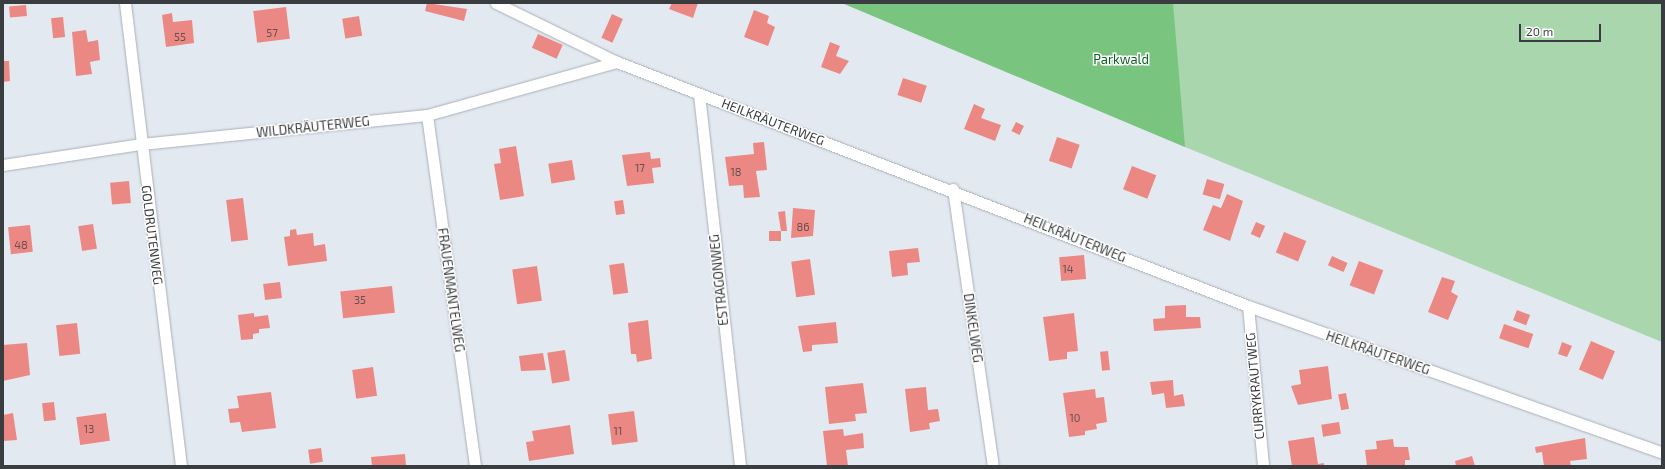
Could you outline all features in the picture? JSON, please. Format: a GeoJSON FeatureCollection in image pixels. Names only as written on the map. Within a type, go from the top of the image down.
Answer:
{"type":"FeatureCollection","features":[{"type":"Feature","properties":{"kind":"lane","name":"GOLDRUTENWEG"},"geometry":{"type":"LineString","coordinates":[[125,3],[181,466]]}},
{"type":"Feature","properties":{"kind":"lane","name":"HEILKRÄUTERWEG"},"geometry":{"type":"LineString","coordinates":[[496,3],[617,62],[952,189],[1248,306],[1662,453]]}},
{"type":"Feature","properties":{"kind":"lane","name":"WILDKRÄUTERWEG"},"geometry":{"type":"LineString","coordinates":[[3,165],[141,144],[427,115],[617,62]]}},
{"type":"Feature","properties":{"kind":"lane","name":"ESTRAGONWEG"},"geometry":{"type":"LineString","coordinates":[[699,94],[740,466]]}},
{"type":"Feature","properties":{"kind":"lane","name":"FRAUENMANTELWEG"},"geometry":{"type":"LineString","coordinates":[[427,115],[475,466]]}},
{"type":"Feature","properties":{"kind":"lane","name":"DINKELWEG"},"geometry":{"type":"LineString","coordinates":[[952,189],[993,466]]}},
{"type":"Feature","properties":{"kind":"lane","name":"CURRYKRAUTWEG"},"geometry":{"type":"LineString","coordinates":[[1248,306],[1263,466]]}},
{"type":"Feature","properties":{"kind":"green space"},"geometry":{"type":"Polygon","coordinates":[[[842,3],[1662,3],[1662,342],[1185,147],[842,3]]]}},
{"type":"Feature","properties":{"kind":"green space","name":"Parkwald"},"geometry":{"type":"Polygon","coordinates":[[[842,3],[1173,3],[1185,147],[842,3]]]}},
{"type":"Feature","properties":{"kind":"building"},"geometry":{"type":"Polygon","coordinates":[[[427,3],[467,9],[464,21],[425,11],[427,3]]]}},
{"type":"Feature","properties":{"kind":"building"},"geometry":{"type":"Polygon","coordinates":[[[672,3],[698,3],[693,18],[669,9],[672,3]]]}},
{"type":"Feature","properties":{"kind":"building"},"geometry":{"type":"Polygon","coordinates":[[[26,5],[27,16],[10,17],[9,6],[26,5]]]}},
{"type":"Feature","properties":{"kind":"building"},"geometry":{"type":"Polygon","coordinates":[[[286,7],[290,39],[257,43],[253,11],[286,7]]]}},
{"type":"Feature","properties":{"kind":"building"},"geometry":{"type":"Polygon","coordinates":[[[754,10],[769,16],[767,23],[775,27],[768,46],[744,37],[754,10]]]}},
{"type":"Feature","properties":{"kind":"building"},"geometry":{"type":"Polygon","coordinates":[[[172,13],[173,22],[192,20],[194,43],[166,47],[162,15],[172,13]]]}},
{"type":"Feature","properties":{"kind":"building"},"geometry":{"type":"Polygon","coordinates":[[[612,14],[623,19],[612,43],[601,38],[612,14]]]}},
{"type":"Feature","properties":{"kind":"building"},"geometry":{"type":"Polygon","coordinates":[[[359,16],[362,36],[345,38],[342,19],[359,16]]]}},
{"type":"Feature","properties":{"kind":"building"},"geometry":{"type":"Polygon","coordinates":[[[63,17],[65,37],[53,38],[51,18],[63,17]]]}},
{"type":"Feature","properties":{"kind":"building"},"geometry":{"type":"Polygon","coordinates":[[[86,30],[88,42],[98,40],[100,60],[90,62],[92,74],[76,76],[72,32],[86,30]]]}},
{"type":"Feature","properties":{"kind":"building"},"geometry":{"type":"Polygon","coordinates":[[[538,34],[563,45],[557,59],[532,48],[538,34]]]}},
{"type":"Feature","properties":{"kind":"building"},"geometry":{"type":"Polygon","coordinates":[[[830,42],[840,46],[836,56],[849,61],[840,74],[821,67],[830,42]]]}},
{"type":"Feature","properties":{"kind":"building"},"geometry":{"type":"Polygon","coordinates":[[[3,61],[9,61],[10,81],[3,82],[3,61]]]}},
{"type":"Feature","properties":{"kind":"building"},"geometry":{"type":"Polygon","coordinates":[[[903,78],[927,86],[921,103],[897,95],[903,78]]]}},
{"type":"Feature","properties":{"kind":"building"},"geometry":{"type":"Polygon","coordinates":[[[974,104],[985,109],[981,118],[1001,125],[995,141],[964,129],[974,104]]]}},
{"type":"Feature","properties":{"kind":"building"},"geometry":{"type":"Polygon","coordinates":[[[1016,122],[1024,126],[1019,135],[1011,131],[1016,122]]]}},
{"type":"Feature","properties":{"kind":"building"},"geometry":{"type":"Polygon","coordinates":[[[1057,137],[1080,145],[1072,168],[1049,161],[1057,137]]]}},
{"type":"Feature","properties":{"kind":"building"},"geometry":{"type":"Polygon","coordinates":[[[764,142],[767,170],[756,171],[760,197],[744,198],[743,185],[729,186],[725,157],[754,154],[753,143],[764,142]]]}},
{"type":"Feature","properties":{"kind":"building"},"geometry":{"type":"Polygon","coordinates":[[[516,146],[524,196],[500,200],[494,164],[501,163],[499,149],[516,146]]]}},
{"type":"Feature","properties":{"kind":"building"},"geometry":{"type":"Polygon","coordinates":[[[650,152],[651,159],[660,158],[661,167],[652,168],[654,183],[627,186],[622,155],[650,152]]]}},
{"type":"Feature","properties":{"kind":"building"},"geometry":{"type":"Polygon","coordinates":[[[572,160],[575,180],[551,184],[548,164],[572,160]]]}},
{"type":"Feature","properties":{"kind":"building"},"geometry":{"type":"Polygon","coordinates":[[[1132,166],[1156,175],[1147,199],[1123,189],[1132,166]]]}},
{"type":"Feature","properties":{"kind":"building"},"geometry":{"type":"Polygon","coordinates":[[[1207,179],[1224,184],[1220,199],[1203,194],[1207,179]]]}},
{"type":"Feature","properties":{"kind":"building"},"geometry":{"type":"Polygon","coordinates":[[[129,181],[131,203],[112,205],[110,183],[129,181]]]}},
{"type":"Feature","properties":{"kind":"building"},"geometry":{"type":"Polygon","coordinates":[[[1227,194],[1243,201],[1230,241],[1203,230],[1213,205],[1221,208],[1227,194]]]}},
{"type":"Feature","properties":{"kind":"building"},"geometry":{"type":"Polygon","coordinates":[[[243,198],[248,240],[231,242],[226,200],[243,198]]]}},
{"type":"Feature","properties":{"kind":"building"},"geometry":{"type":"Polygon","coordinates":[[[623,200],[625,214],[616,215],[614,201],[623,200]]]}},
{"type":"Feature","properties":{"kind":"building"},"geometry":{"type":"Polygon","coordinates":[[[793,208],[815,210],[813,236],[791,238],[793,208]]]}},
{"type":"Feature","properties":{"kind":"building"},"geometry":{"type":"Polygon","coordinates":[[[785,211],[787,231],[781,231],[778,212],[785,211]]]}},
{"type":"Feature","properties":{"kind":"building"},"geometry":{"type":"Polygon","coordinates":[[[1256,222],[1265,226],[1260,238],[1251,234],[1256,222]]]}},
{"type":"Feature","properties":{"kind":"building"},"geometry":{"type":"Polygon","coordinates":[[[93,224],[97,249],[82,251],[78,226],[93,224]]]}},
{"type":"Feature","properties":{"kind":"building"},"geometry":{"type":"Polygon","coordinates":[[[30,225],[33,252],[11,254],[8,227],[30,225]]]}},
{"type":"Feature","properties":{"kind":"building"},"geometry":{"type":"Polygon","coordinates":[[[296,229],[297,235],[313,233],[314,246],[325,244],[327,261],[288,266],[284,237],[290,236],[290,230],[296,229]]]}},
{"type":"Feature","properties":{"kind":"building"},"geometry":{"type":"Polygon","coordinates":[[[769,231],[781,231],[781,241],[769,241],[769,231]]]}},
{"type":"Feature","properties":{"kind":"building"},"geometry":{"type":"Polygon","coordinates":[[[1284,232],[1306,241],[1298,261],[1276,252],[1284,232]]]}},
{"type":"Feature","properties":{"kind":"building"},"geometry":{"type":"Polygon","coordinates":[[[918,248],[920,262],[907,263],[908,275],[892,277],[889,251],[918,248]]]}},
{"type":"Feature","properties":{"kind":"building"},"geometry":{"type":"Polygon","coordinates":[[[1084,255],[1086,279],[1061,281],[1059,257],[1084,255]]]}},
{"type":"Feature","properties":{"kind":"building"},"geometry":{"type":"Polygon","coordinates":[[[1332,256],[1348,263],[1343,272],[1328,265],[1332,256]]]}},
{"type":"Feature","properties":{"kind":"building"},"geometry":{"type":"Polygon","coordinates":[[[810,259],[815,295],[796,297],[791,262],[810,259]]]}},
{"type":"Feature","properties":{"kind":"building"},"geometry":{"type":"Polygon","coordinates":[[[1359,261],[1383,270],[1374,295],[1350,285],[1359,261]]]}},
{"type":"Feature","properties":{"kind":"building"},"geometry":{"type":"Polygon","coordinates":[[[624,263],[628,293],[613,295],[609,265],[624,263]]]}},
{"type":"Feature","properties":{"kind":"building"},"geometry":{"type":"Polygon","coordinates":[[[537,266],[542,301],[517,304],[512,269],[537,266]]]}},
{"type":"Feature","properties":{"kind":"building"},"geometry":{"type":"Polygon","coordinates":[[[1442,277],[1455,281],[1451,292],[1458,296],[1448,320],[1428,312],[1442,277]]]}},
{"type":"Feature","properties":{"kind":"building"},"geometry":{"type":"Polygon","coordinates":[[[280,282],[282,298],[265,300],[263,284],[280,282]]]}},
{"type":"Feature","properties":{"kind":"building"},"geometry":{"type":"Polygon","coordinates":[[[392,286],[395,313],[343,318],[340,291],[392,286]]]}},
{"type":"Feature","properties":{"kind":"building"},"geometry":{"type":"Polygon","coordinates":[[[1186,305],[1186,317],[1200,317],[1201,328],[1154,331],[1153,319],[1165,318],[1165,306],[1186,305]]]}},
{"type":"Feature","properties":{"kind":"building"},"geometry":{"type":"Polygon","coordinates":[[[1517,310],[1530,315],[1526,325],[1513,320],[1517,310]]]}},
{"type":"Feature","properties":{"kind":"building"},"geometry":{"type":"Polygon","coordinates":[[[254,313],[254,317],[268,315],[270,328],[259,329],[259,333],[253,334],[253,339],[241,340],[238,315],[254,313]]]}},
{"type":"Feature","properties":{"kind":"building"},"geometry":{"type":"Polygon","coordinates":[[[1074,313],[1078,351],[1067,352],[1067,359],[1049,361],[1043,317],[1074,313]]]}},
{"type":"Feature","properties":{"kind":"building"},"geometry":{"type":"Polygon","coordinates":[[[648,320],[652,359],[637,362],[636,354],[631,354],[628,323],[648,320]]]}},
{"type":"Feature","properties":{"kind":"building"},"geometry":{"type":"Polygon","coordinates":[[[836,322],[838,343],[812,345],[812,351],[803,352],[798,326],[836,322]]]}},
{"type":"Feature","properties":{"kind":"building"},"geometry":{"type":"Polygon","coordinates":[[[77,323],[80,354],[59,356],[56,325],[77,323]]]}},
{"type":"Feature","properties":{"kind":"building"},"geometry":{"type":"Polygon","coordinates":[[[1504,324],[1533,334],[1528,348],[1499,338],[1504,324]]]}},
{"type":"Feature","properties":{"kind":"building"},"geometry":{"type":"Polygon","coordinates":[[[1591,341],[1615,351],[1603,380],[1579,370],[1591,341]]]}},
{"type":"Feature","properties":{"kind":"building"},"geometry":{"type":"Polygon","coordinates":[[[1562,342],[1572,346],[1567,357],[1558,354],[1562,342]]]}},
{"type":"Feature","properties":{"kind":"building"},"geometry":{"type":"Polygon","coordinates":[[[27,343],[30,375],[3,381],[3,345],[27,343]]]}},
{"type":"Feature","properties":{"kind":"building"},"geometry":{"type":"Polygon","coordinates":[[[565,350],[570,381],[552,383],[547,353],[565,350]]]}},
{"type":"Feature","properties":{"kind":"building"},"geometry":{"type":"Polygon","coordinates":[[[1108,351],[1110,370],[1102,371],[1100,352],[1108,351]]]}},
{"type":"Feature","properties":{"kind":"building"},"geometry":{"type":"Polygon","coordinates":[[[543,353],[546,370],[521,371],[519,356],[543,353]]]}},
{"type":"Feature","properties":{"kind":"building"},"geometry":{"type":"Polygon","coordinates":[[[1328,366],[1332,399],[1298,405],[1291,386],[1301,384],[1299,370],[1328,366]]]}},
{"type":"Feature","properties":{"kind":"building"},"geometry":{"type":"Polygon","coordinates":[[[373,367],[377,396],[356,399],[352,370],[373,367]]]}},
{"type":"Feature","properties":{"kind":"building"},"geometry":{"type":"Polygon","coordinates":[[[1173,380],[1174,396],[1183,394],[1185,406],[1166,408],[1164,393],[1152,395],[1150,382],[1173,380]]]}},
{"type":"Feature","properties":{"kind":"building"},"geometry":{"type":"Polygon","coordinates":[[[863,383],[867,413],[855,414],[856,421],[829,424],[825,387],[863,383]]]}},
{"type":"Feature","properties":{"kind":"building"},"geometry":{"type":"Polygon","coordinates":[[[926,387],[928,410],[938,409],[940,421],[929,423],[930,429],[910,432],[905,389],[926,387]]]}},
{"type":"Feature","properties":{"kind":"building"},"geometry":{"type":"Polygon","coordinates":[[[1095,389],[1096,398],[1104,397],[1107,422],[1096,424],[1097,429],[1085,431],[1085,435],[1069,437],[1063,393],[1095,389]]]}},
{"type":"Feature","properties":{"kind":"building"},"geometry":{"type":"Polygon","coordinates":[[[271,392],[276,428],[242,432],[240,422],[230,423],[228,409],[239,408],[237,396],[271,392]]]}},
{"type":"Feature","properties":{"kind":"building"},"geometry":{"type":"Polygon","coordinates":[[[1346,393],[1349,409],[1341,410],[1338,395],[1346,393]]]}},
{"type":"Feature","properties":{"kind":"building"},"geometry":{"type":"Polygon","coordinates":[[[54,402],[56,420],[44,421],[42,403],[54,402]]]}},
{"type":"Feature","properties":{"kind":"building"},"geometry":{"type":"Polygon","coordinates":[[[634,411],[638,442],[612,445],[608,414],[634,411]]]}},
{"type":"Feature","properties":{"kind":"building"},"geometry":{"type":"Polygon","coordinates":[[[13,413],[17,440],[3,441],[3,415],[13,413]]]}},
{"type":"Feature","properties":{"kind":"building"},"geometry":{"type":"Polygon","coordinates":[[[106,413],[110,441],[80,445],[76,417],[106,413]]]}},
{"type":"Feature","properties":{"kind":"building"},"geometry":{"type":"Polygon","coordinates":[[[1339,422],[1341,434],[1323,437],[1321,425],[1339,422]]]}},
{"type":"Feature","properties":{"kind":"building"},"geometry":{"type":"Polygon","coordinates":[[[570,425],[574,454],[529,461],[526,442],[534,441],[532,431],[570,425]]]}},
{"type":"Feature","properties":{"kind":"building"},"geometry":{"type":"Polygon","coordinates":[[[843,429],[844,436],[863,433],[864,448],[846,450],[848,466],[827,466],[823,431],[843,429]]]}},
{"type":"Feature","properties":{"kind":"building"},"geometry":{"type":"Polygon","coordinates":[[[1314,437],[1318,464],[1324,463],[1324,466],[1292,466],[1288,441],[1314,437]]]}},
{"type":"Feature","properties":{"kind":"building"},"geometry":{"type":"Polygon","coordinates":[[[1585,438],[1587,459],[1570,461],[1571,466],[1544,466],[1542,452],[1536,453],[1535,447],[1585,438]]]}},
{"type":"Feature","properties":{"kind":"building"},"geometry":{"type":"Polygon","coordinates":[[[1393,439],[1394,447],[1408,447],[1410,460],[1405,460],[1405,465],[1367,466],[1365,450],[1377,449],[1376,441],[1393,439]]]}},
{"type":"Feature","properties":{"kind":"building"},"geometry":{"type":"Polygon","coordinates":[[[321,448],[323,462],[310,464],[308,450],[321,448]]]}},
{"type":"Feature","properties":{"kind":"building"},"geometry":{"type":"Polygon","coordinates":[[[405,454],[406,466],[372,466],[371,457],[405,454]]]}},
{"type":"Feature","properties":{"kind":"building"},"geometry":{"type":"Polygon","coordinates":[[[1472,456],[1475,466],[1456,466],[1455,461],[1472,456]]]}}]}
